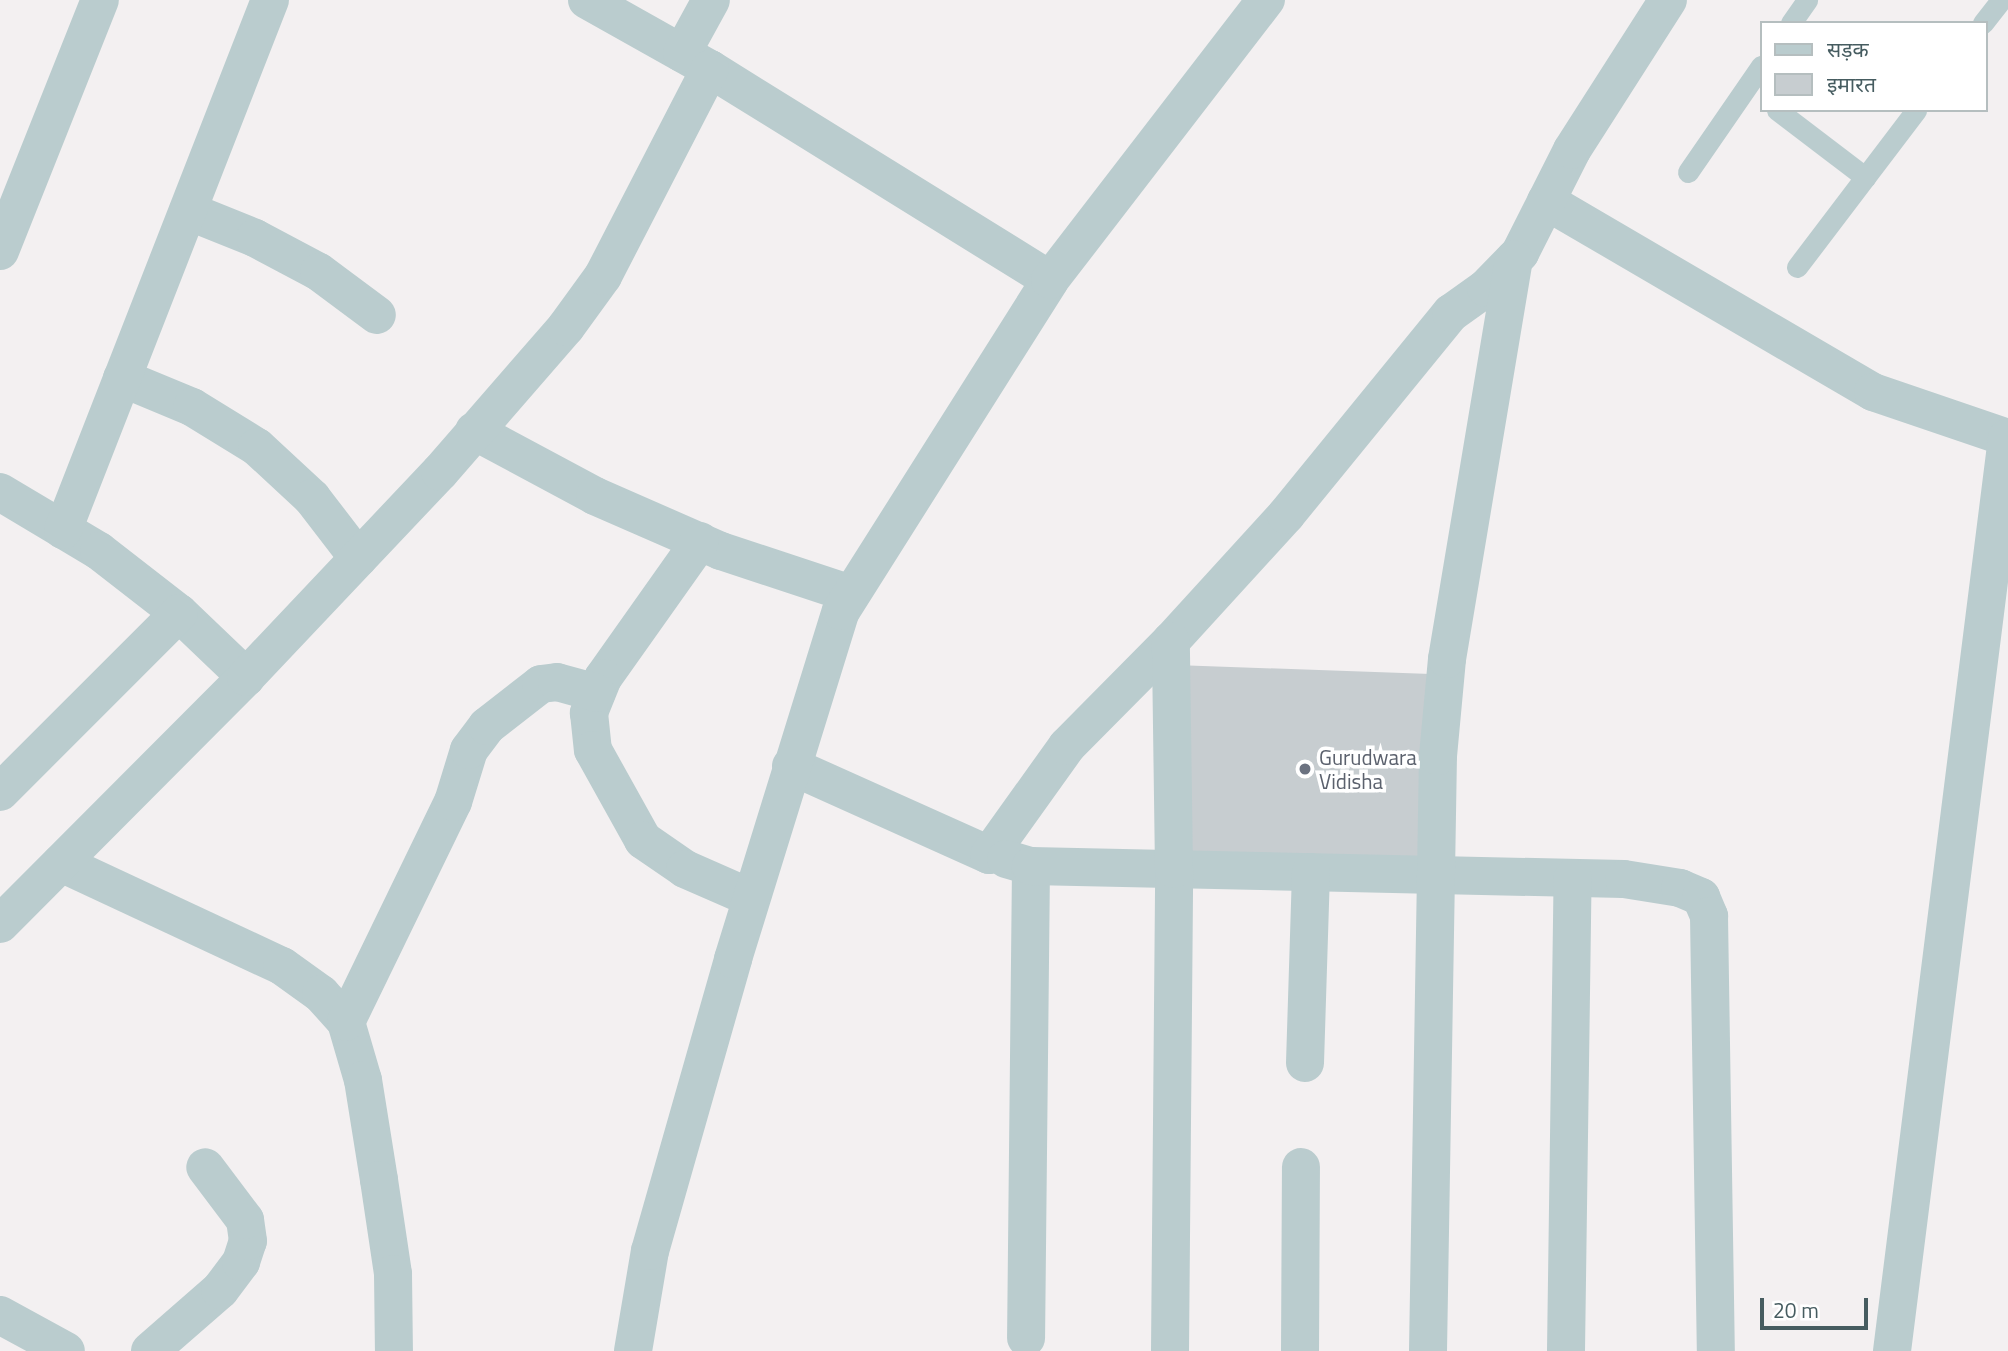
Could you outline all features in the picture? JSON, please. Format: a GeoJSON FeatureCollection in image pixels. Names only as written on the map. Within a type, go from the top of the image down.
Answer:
{"type":"FeatureCollection","features":[{"type":"Feature","properties":{"kind":"street"},"geometry":{"type":"LineString","coordinates":[[0,251],[100,0]]}},
{"type":"Feature","properties":{"kind":"street"},"geometry":{"type":"LineString","coordinates":[[63,530],[270,0]]}},
{"type":"Feature","properties":{"kind":"street"},"geometry":{"type":"LineString","coordinates":[[587,0],[696,61],[1050,280]]}},
{"type":"Feature","properties":{"kind":"street"},"geometry":{"type":"LineString","coordinates":[[0,924],[246,677],[358,558],[566,327],[603,276],[696,61],[711,0]]}},
{"type":"Feature","properties":{"kind":"street"},"geometry":{"type":"LineString","coordinates":[[633,1351],[650,1251],[751,898],[841,611],[1050,280],[1266,0]]}},
{"type":"Feature","properties":{"kind":"street"},"geometry":{"type":"LineString","coordinates":[[989,855],[1067,746],[1171,641],[1286,515],[1451,313],[1486,288],[1514,260],[1572,150],[1668,0]]}},
{"type":"Feature","properties":{"kind":"street"},"geometry":{"type":"LineString","coordinates":[[1546,201],[1873,392],[2007,438],[1892,1351]]}},
{"type":"Feature","properties":{"kind":"street"},"geometry":{"type":"LineString","coordinates":[[188,211],[298,261],[377,315]]}},
{"type":"Feature","properties":{"kind":"street"},"geometry":{"type":"LineString","coordinates":[[1428,1351],[1439,875],[1438,756],[1447,659],[1514,260]]}},
{"type":"Feature","properties":{"kind":"street"},"geometry":{"type":"LineString","coordinates":[[122,378],[192,407],[257,447],[312,498],[358,558]]}},
{"type":"Feature","properties":{"kind":"street"},"geometry":{"type":"LineString","coordinates":[[474,431],[595,496],[701,541],[851,594]]}},
{"type":"Feature","properties":{"kind":"street"},"geometry":{"type":"LineString","coordinates":[[0,492],[99,551],[179,613],[246,677]]}},
{"type":"Feature","properties":{"kind":"street"},"geometry":{"type":"LineString","coordinates":[[701,541],[603,678],[589,713],[593,750],[643,839],[685,869],[751,898]]}},
{"type":"Feature","properties":{"kind":"street"},"geometry":{"type":"LineString","coordinates":[[0,792],[179,613]]}},
{"type":"Feature","properties":{"kind":"street"},"geometry":{"type":"LineString","coordinates":[[1170,1351],[1174,869],[1171,641]]}},
{"type":"Feature","properties":{"kind":"street"},"geometry":{"type":"LineString","coordinates":[[346,1023],[453,802],[469,750],[487,726],[541,684],[557,681],[597,693]]}},
{"type":"Feature","properties":{"kind":"street"},"geometry":{"type":"LineString","coordinates":[[792,766],[989,855],[1031,866],[1624,879],[1681,888],[1701,897],[1709,916],[1716,1351]]}},
{"type":"Feature","properties":{"kind":"street"},"geometry":{"type":"LineString","coordinates":[[61,863],[282,966],[321,994],[346,1023],[363,1080],[393,1274],[394,1351]]}},
{"type":"Feature","properties":{"kind":"street"},"geometry":{"type":"LineString","coordinates":[[1026,1338],[1031,866]]}},
{"type":"Feature","properties":{"kind":"street"},"geometry":{"type":"LineString","coordinates":[[1305,1063],[1311,872]]}},
{"type":"Feature","properties":{"kind":"street"},"geometry":{"type":"LineString","coordinates":[[1566,1351],[1573,878]]}},
{"type":"Feature","properties":{"kind":"street"},"geometry":{"type":"LineString","coordinates":[[150,1351],[220,1290],[241,1262],[248,1241],[245,1220],[205,1167]]}},
{"type":"Feature","properties":{"kind":"street"},"geometry":{"type":"LineString","coordinates":[[1300,1351],[1301,1167]]}},
{"type":"Feature","properties":{"kind":"street"},"geometry":{"type":"LineString","coordinates":[[0,1315],[66,1351]]}},
{"type":"Feature","properties":{"kind":"lane"},"geometry":{"type":"LineString","coordinates":[[1792,21],[1807,0]]}},
{"type":"Feature","properties":{"kind":"lane"},"geometry":{"type":"LineString","coordinates":[[1985,21],[2001,0]]}},
{"type":"Feature","properties":{"kind":"lane"},"geometry":{"type":"LineString","coordinates":[[1688,172],[1754,93],[1759,74]]}},
{"type":"Feature","properties":{"kind":"lane"},"geometry":{"type":"LineString","coordinates":[[1780,112],[1865,177]]}},
{"type":"Feature","properties":{"kind":"lane"},"geometry":{"type":"LineString","coordinates":[[1797,267],[1914,112]]}},
{"type":"Feature","properties":{"kind":"building","name":"Gurudwara Vidisha"},"geometry":{"type":"Polygon","coordinates":[[[1175,665],[1438,674],[1431,875],[1168,866],[1175,665]]]}},
{"type":"Feature","properties":{"kind":"place","name":"Gurudwara Vidisha"},"geometry":{"type":"Point","coordinates":[1305,769]}}]}
